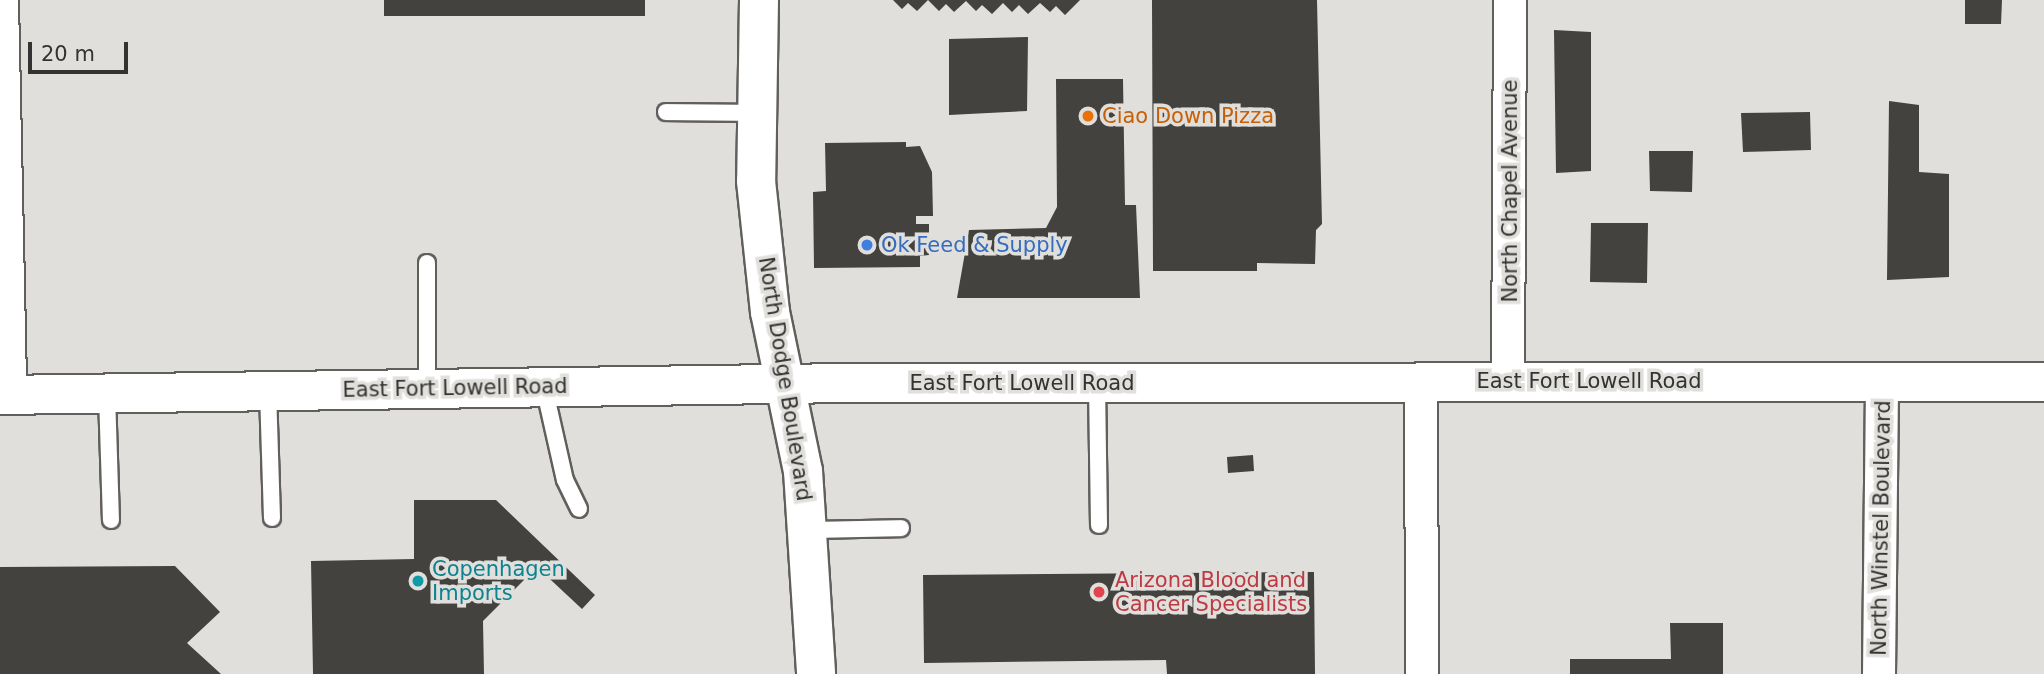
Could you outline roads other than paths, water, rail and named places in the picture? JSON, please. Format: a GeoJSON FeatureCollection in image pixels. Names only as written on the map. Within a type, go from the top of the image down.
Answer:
{"type":"FeatureCollection","features":[{"type":"Feature","properties":{"kind":"main road","name":"North Dodge Boulevard"},"geometry":{"type":"LineString","coordinates":[[759,0],[756,181],[770,312],[800,451],[808,530],[816,674]]}},
{"type":"Feature","properties":{"kind":"main road","name":"East Fort Lowell Road"},"geometry":{"type":"LineString","coordinates":[[5,395],[784,384],[1421,380],[2044,382]]}},
{"type":"Feature","properties":{"kind":"street"},"geometry":{"type":"LineString","coordinates":[[2,0],[5,395]]}},
{"type":"Feature","properties":{"kind":"street","name":"North Chapel Avenue"},"geometry":{"type":"LineString","coordinates":[[1508,381],[1510,0]]}},
{"type":"Feature","properties":{"kind":"street"},"geometry":{"type":"LineString","coordinates":[[1421,380],[1422,674]]}},
{"type":"Feature","properties":{"kind":"street","name":"North Winstel Boulevard"},"geometry":{"type":"LineString","coordinates":[[1879,674],[1882,383]]}},
{"type":"Feature","properties":{"kind":"lane"},"geometry":{"type":"LineString","coordinates":[[666,112],[757,113]]}},
{"type":"Feature","properties":{"kind":"lane"},"geometry":{"type":"LineString","coordinates":[[427,263],[427,388]]}},
{"type":"Feature","properties":{"kind":"lane"},"geometry":{"type":"LineString","coordinates":[[1097,383],[1099,525]]}},
{"type":"Feature","properties":{"kind":"lane"},"geometry":{"type":"LineString","coordinates":[[544,387],[565,480],[579,509]]}},
{"type":"Feature","properties":{"kind":"lane"},"geometry":{"type":"LineString","coordinates":[[268,391],[272,518]]}},
{"type":"Feature","properties":{"kind":"lane"},"geometry":{"type":"LineString","coordinates":[[107,394],[111,520]]}},
{"type":"Feature","properties":{"kind":"lane"},"geometry":{"type":"LineString","coordinates":[[808,530],[901,528]]}},
{"type":"Feature","properties":{"kind":"place","name":"Ciao Down Pizza"},"geometry":{"type":"Point","coordinates":[1088,116]}},
{"type":"Feature","properties":{"kind":"place","name":"Ok Feed & Supply"},"geometry":{"type":"Point","coordinates":[867,245]}},
{"type":"Feature","properties":{"kind":"place","name":"Copenhagen Imports"},"geometry":{"type":"Point","coordinates":[418,581]}},
{"type":"Feature","properties":{"kind":"place","name":"Arizona Blood and Cancer Specialists"},"geometry":{"type":"Point","coordinates":[1099,592]}}]}
